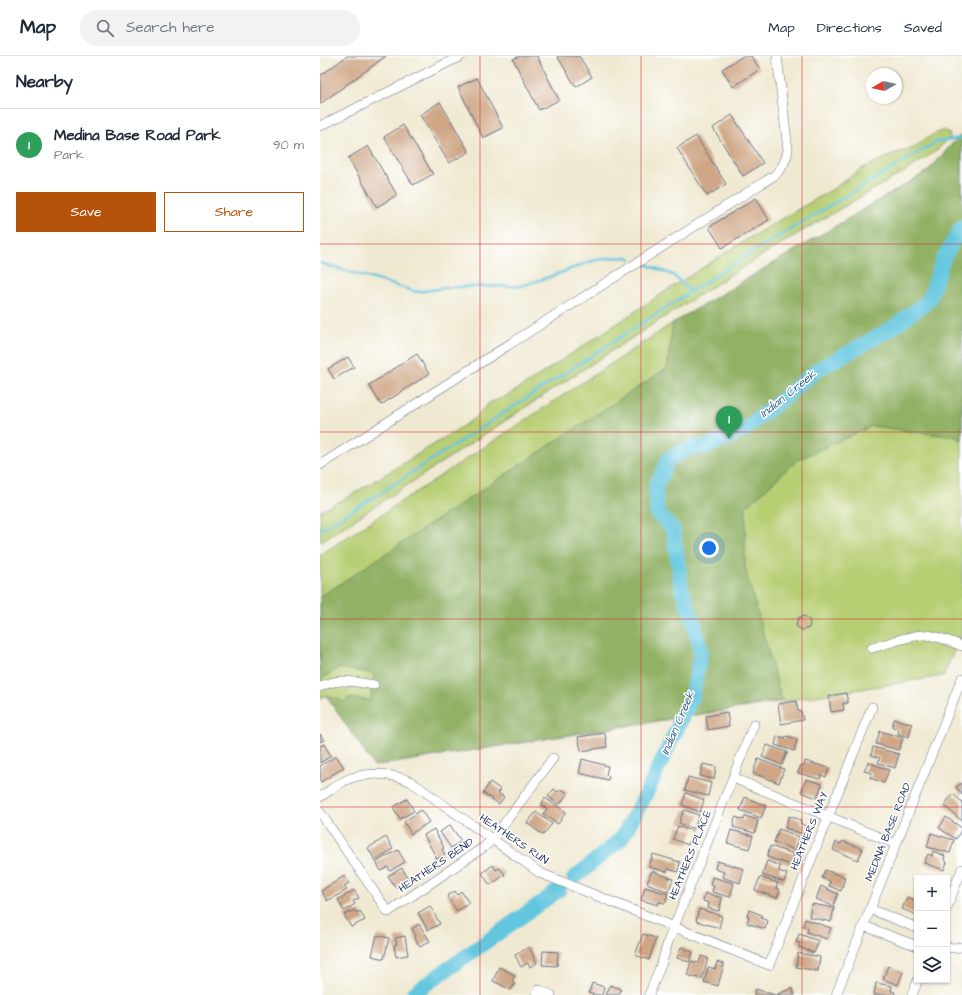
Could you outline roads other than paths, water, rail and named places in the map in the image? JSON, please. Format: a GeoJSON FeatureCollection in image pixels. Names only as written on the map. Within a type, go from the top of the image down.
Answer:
{"type":"FeatureCollection","features":[{"type":"Feature","properties":{"kind":"street"},"geometry":{"type":"LineString","coordinates":[[320,126],[461,56]]}},
{"type":"Feature","properties":{"kind":"street"},"geometry":{"type":"LineString","coordinates":[[320,465],[775,175],[786,161],[788,150],[777,56]]}},
{"type":"Feature","properties":{"kind":"street"},"geometry":{"type":"LineString","coordinates":[[872,648],[914,636],[926,635],[962,646]]}},
{"type":"Feature","properties":{"kind":"street","name":"MEDINA BASE ROAD"},"geometry":{"type":"LineString","coordinates":[[836,995],[962,678]]}},
{"type":"Feature","properties":{"kind":"street"},"geometry":{"type":"LineString","coordinates":[[320,687],[331,681],[374,685]]}},
{"type":"Feature","properties":{"kind":"street","name":"HEATHERS WAY"},"geometry":{"type":"LineString","coordinates":[[769,965],[872,707]]}},
{"type":"Feature","properties":{"kind":"street","name":"HEATHERS PLACE"},"geometry":{"type":"LineString","coordinates":[[648,995],[754,724]]}},
{"type":"Feature","properties":{"kind":"street","name":"HEATHERS BEND"},"geometry":{"type":"LineString","coordinates":[[320,812],[388,912],[484,848],[492,840],[553,758]]}},
{"type":"Feature","properties":{"kind":"street","name":"HEATHERS RUN"},"geometry":{"type":"LineString","coordinates":[[320,797],[344,781],[357,777],[375,774],[397,776],[410,781],[540,873],[769,965]]}},
{"type":"Feature","properties":{"kind":"street"},"geometry":{"type":"LineString","coordinates":[[733,778],[896,844]]}},
{"type":"Feature","properties":{"kind":"street"},"geometry":{"type":"LineString","coordinates":[[950,899],[962,869]]}},
{"type":"Feature","properties":{"kind":"street"},"geometry":{"type":"LineString","coordinates":[[870,909],[914,927]]}},
{"type":"Feature","properties":{"kind":"street"},"geometry":{"type":"LineString","coordinates":[[864,926],[914,945]]}},
{"type":"Feature","properties":{"kind":"street"},"geometry":{"type":"LineString","coordinates":[[950,947],[962,947]]}},
{"type":"Feature","properties":{"kind":"street"},"geometry":{"type":"LineString","coordinates":[[912,995],[917,983]]}},
{"type":"Feature","properties":{"kind":"street"},"geometry":{"type":"LineString","coordinates":[[536,995],[539,990],[551,995]]}},
{"type":"Feature","properties":{"kind":"waterway"},"geometry":{"type":"LineString","coordinates":[[320,530],[382,492],[744,257],[938,141],[962,138]]}},
{"type":"Feature","properties":{"kind":"waterway","name":"Indian Creek"},"geometry":{"type":"LineString","coordinates":[[574,878],[621,839],[645,796],[692,697],[701,652],[694,622],[682,591],[673,529],[657,513],[656,486],[669,458],[691,448],[706,447],[743,431],[817,370],[891,329],[929,300],[944,257],[962,227]]}},
{"type":"Feature","properties":{"kind":"waterway"},"geometry":{"type":"LineString","coordinates":[[320,263],[417,292],[453,287],[521,286],[592,261],[628,257],[631,259]]}},
{"type":"Feature","properties":{"kind":"waterway"},"geometry":{"type":"LineString","coordinates":[[645,264],[673,275],[691,292]]}},
{"type":"Feature","properties":{"kind":"waterway","name":"Indian Creek"},"geometry":{"type":"LineString","coordinates":[[413,995],[559,890]]}},
{"type":"Feature","properties":{"kind":"place","name":"Medina Base Road Park"},"geometry":{"type":"Point","coordinates":[729,439]}}]}
